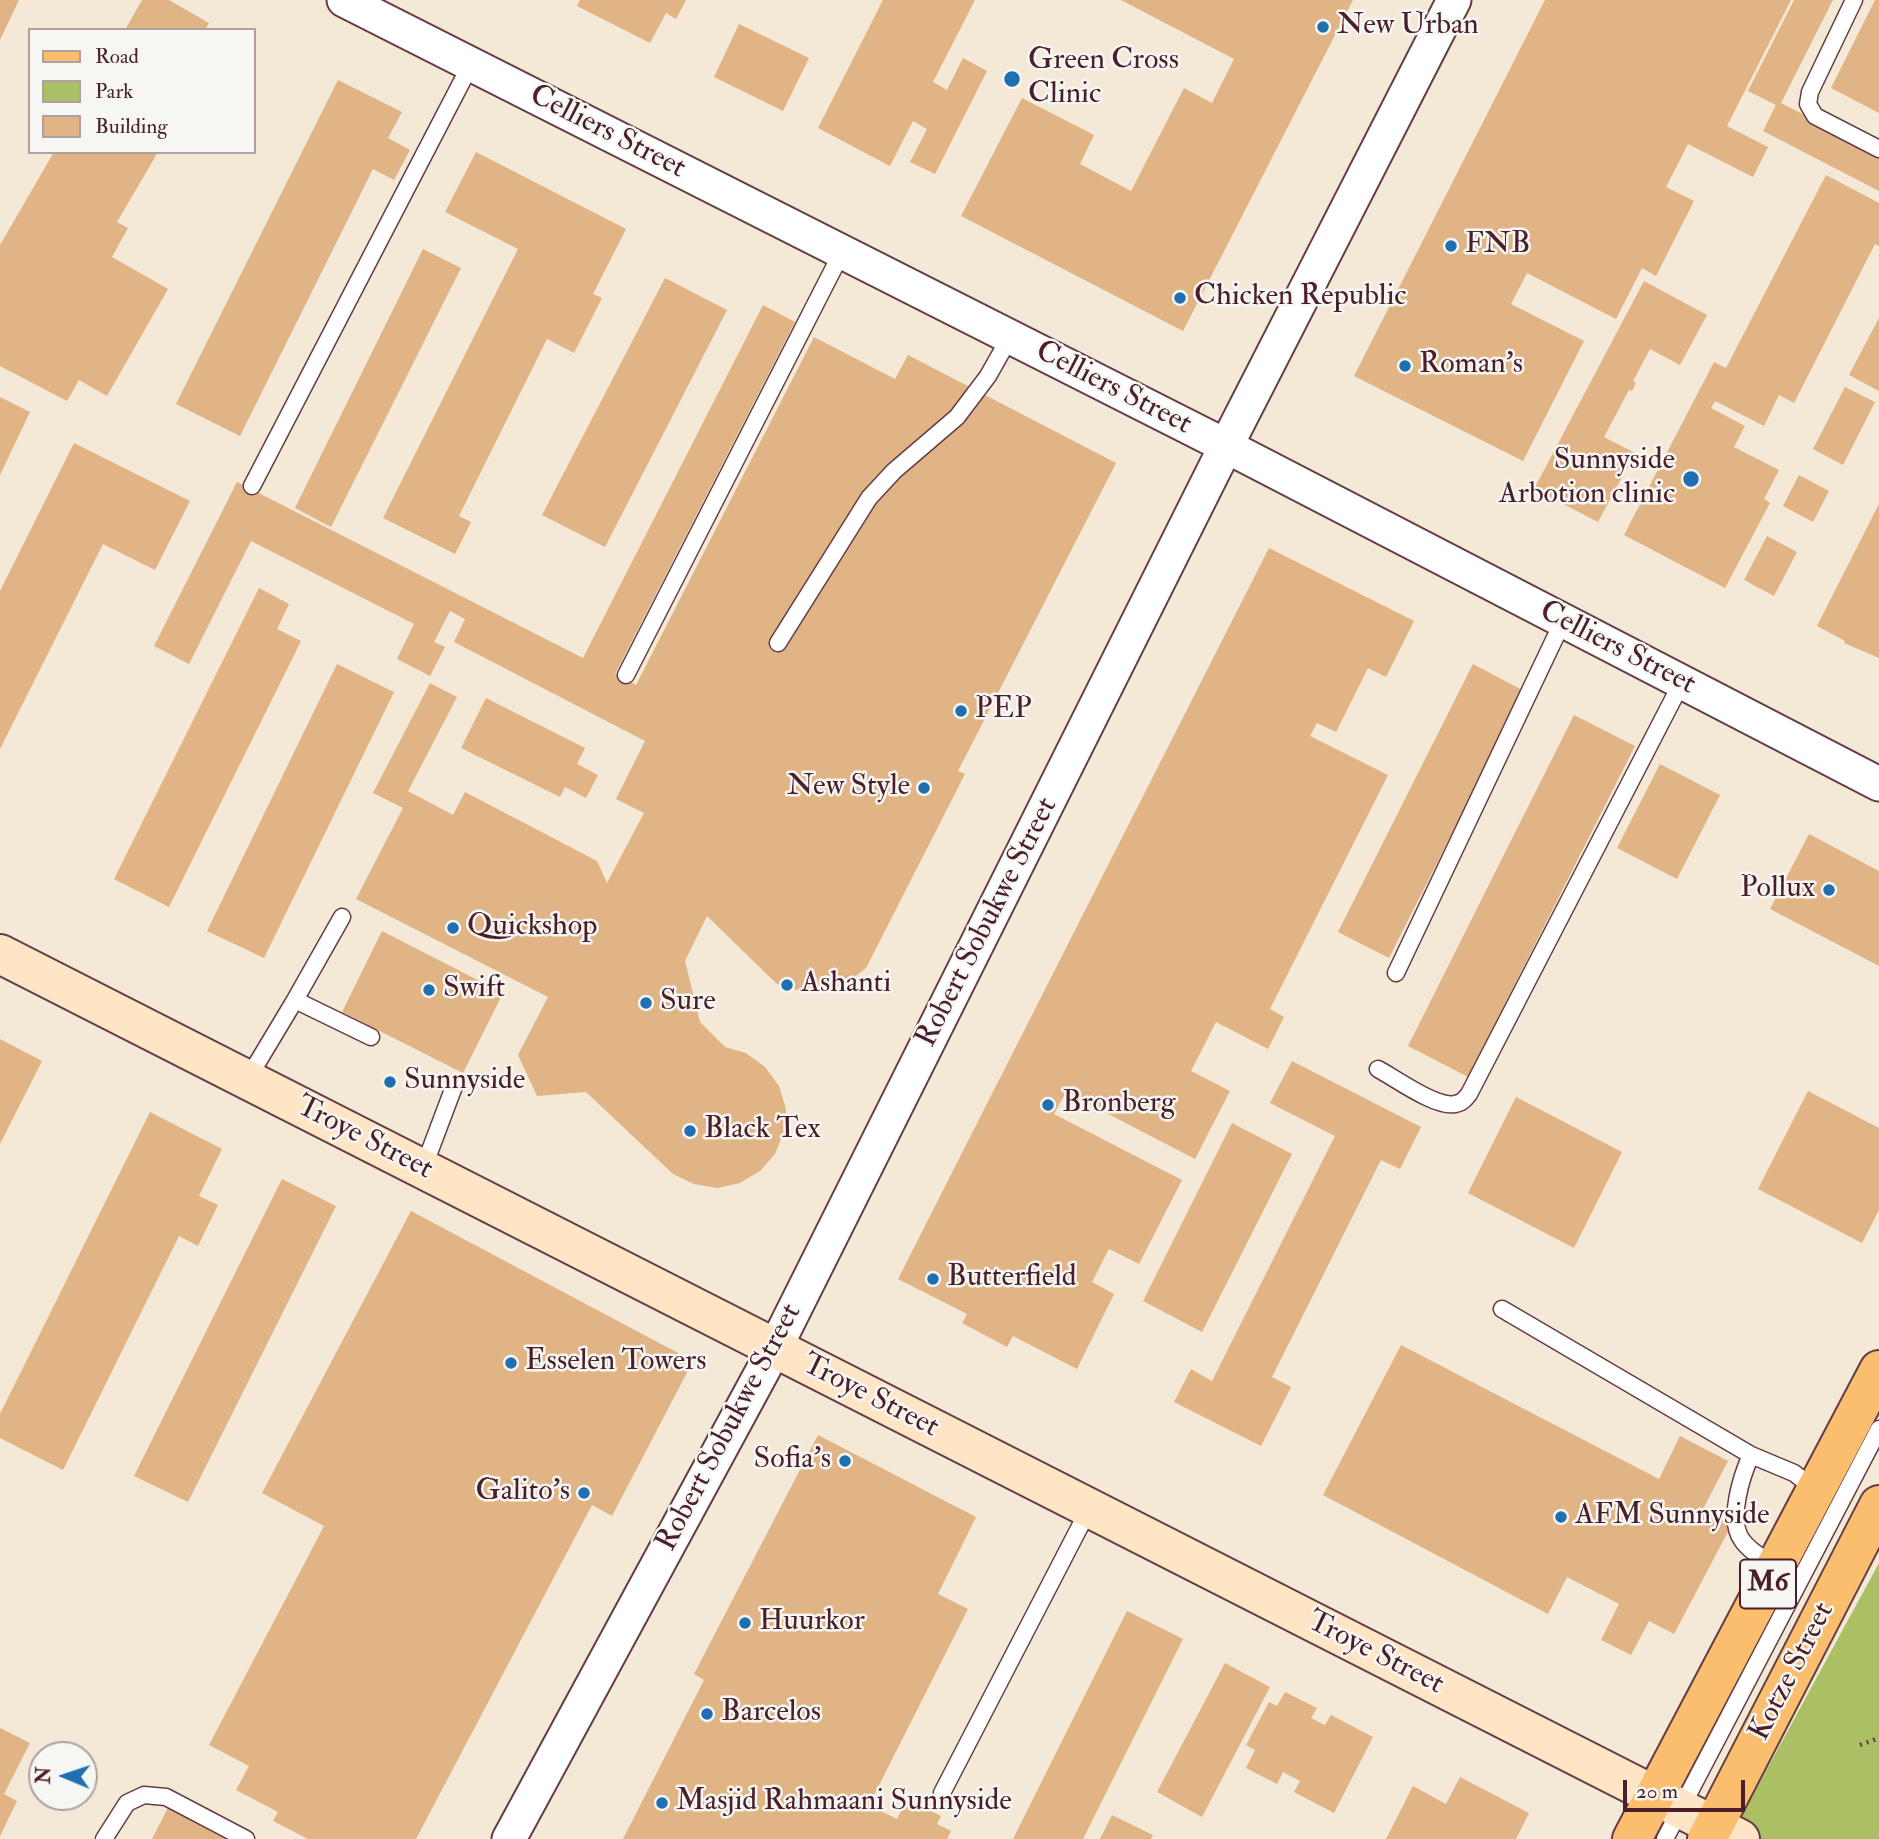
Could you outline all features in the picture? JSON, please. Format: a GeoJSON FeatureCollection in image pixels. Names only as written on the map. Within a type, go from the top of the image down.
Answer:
{"type":"FeatureCollection","features":[{"type":"Feature","properties":{"kind":"main road","name":"Troye Street"},"geometry":{"type":"LineString","coordinates":[[0,954],[1089,1508],[1667,1815],[1720,1835]]}},
{"type":"Feature","properties":{"kind":"main road","name":"Kotze Street"},"geometry":{"type":"LineString","coordinates":[[1632,1839],[1667,1815],[1776,1567],[1879,1370]]}},
{"type":"Feature","properties":{"kind":"main road","name":"Kotze Street"},"geometry":{"type":"LineString","coordinates":[[1720,1835],[1879,1505]]}},
{"type":"Feature","properties":{"kind":"street","name":"Celliers Street"},"geometry":{"type":"LineString","coordinates":[[344,0],[1226,446],[1879,784]]}},
{"type":"Feature","properties":{"kind":"street","name":"Robert Sobukwe Street"},"geometry":{"type":"LineString","coordinates":[[509,1839],[775,1348],[1226,446],[1454,0]]}},
{"type":"Feature","properties":{"kind":"lane"},"geometry":{"type":"LineString","coordinates":[[1854,0],[1810,92],[1808,104],[1815,116],[1879,149]]}},
{"type":"Feature","properties":{"kind":"lane"},"geometry":{"type":"LineString","coordinates":[[252,486],[471,64]]}},
{"type":"Feature","properties":{"kind":"lane"},"geometry":{"type":"LineString","coordinates":[[626,676],[842,252]]}},
{"type":"Feature","properties":{"kind":"lane"},"geometry":{"type":"LineString","coordinates":[[778,643],[869,498],[894,471],[957,417],[988,376],[1010,337]]}},
{"type":"Feature","properties":{"kind":"lane"},"geometry":{"type":"LineString","coordinates":[[1396,973],[1563,621]]}},
{"type":"Feature","properties":{"kind":"lane"},"geometry":{"type":"LineString","coordinates":[[1378,1069],[1437,1101],[1454,1104],[1462,1102],[1469,1094],[1682,682]]}},
{"type":"Feature","properties":{"kind":"lane"},"geometry":{"type":"LineString","coordinates":[[247,1080],[342,917]]}},
{"type":"Feature","properties":{"kind":"lane"},"geometry":{"type":"LineString","coordinates":[[295,1000],[371,1037]]}},
{"type":"Feature","properties":{"kind":"lane"},"geometry":{"type":"LineString","coordinates":[[423,1169],[454,1084]]}},
{"type":"Feature","properties":{"kind":"lane"},"geometry":{"type":"LineString","coordinates":[[1502,1309],[1751,1455],[1794,1473],[1816,1490]]}},
{"type":"Feature","properties":{"kind":"lane","name":"Kotze Street"},"geometry":{"type":"LineString","coordinates":[[1667,1815],[1879,1429]]}},
{"type":"Feature","properties":{"kind":"lane"},"geometry":{"type":"LineString","coordinates":[[1751,1455],[1740,1483],[1737,1531],[1742,1541],[1776,1567]]}},
{"type":"Feature","properties":{"kind":"lane"},"geometry":{"type":"LineString","coordinates":[[942,1793],[1089,1508]]}},
{"type":"Feature","properties":{"kind":"lane"},"geometry":{"type":"LineString","coordinates":[[104,1839],[127,1803],[144,1795],[166,1797],[246,1839]]}},
{"type":"Feature","properties":{"kind":"path"},"geometry":{"type":"LineString","coordinates":[[1860,1745],[1879,1738]]}},
{"type":"Feature","properties":{"kind":"green space"},"geometry":{"type":"Polygon","coordinates":[[[1879,1563],[1879,1839],[1729,1839],[1879,1563]]]}},
{"type":"Feature","properties":{"kind":"building"},"geometry":{"type":"Polygon","coordinates":[[[0,0],[19,0],[0,40],[0,0]]]}},
{"type":"Feature","properties":{"kind":"building"},"geometry":{"type":"Polygon","coordinates":[[[142,0],[169,0],[209,23],[206,28],[126,28],[142,0]]]}},
{"type":"Feature","properties":{"kind":"building"},"geometry":{"type":"Polygon","coordinates":[[[580,0],[686,0],[676,19],[666,13],[650,43],[577,6],[580,0]]]}},
{"type":"Feature","properties":{"kind":"building"},"geometry":{"type":"Polygon","coordinates":[[[883,0],[975,0],[933,82],[947,90],[963,58],[987,71],[935,174],[910,162],[927,129],[913,121],[890,166],[818,128],[883,0]]]}},
{"type":"Feature","properties":{"kind":"building"},"geometry":{"type":"Polygon","coordinates":[[[1121,0],[1353,0],[1183,331],[961,216],[1022,98],[1094,135],[1080,164],[1131,191],[1184,88],[1212,103],[1234,59],[1121,0]]]}},
{"type":"Feature","properties":{"kind":"building"},"geometry":{"type":"Polygon","coordinates":[[[1545,0],[1791,0],[1727,126],[1768,147],[1753,177],[1688,144],[1666,187],[1694,201],[1656,276],[1642,268],[1616,319],[1527,273],[1511,304],[1584,341],[1523,461],[1354,376],[1545,0]]]}},
{"type":"Feature","properties":{"kind":"building"},"geometry":{"type":"Polygon","coordinates":[[[1794,0],[1833,0],[1781,103],[1879,153],[1879,191],[1763,131],[1776,105],[1748,91],[1794,0]]]}},
{"type":"Feature","properties":{"kind":"building"},"geometry":{"type":"Polygon","coordinates":[[[1875,0],[1879,0],[1879,113],[1831,88],[1875,0]]]}},
{"type":"Feature","properties":{"kind":"building"},"geometry":{"type":"Polygon","coordinates":[[[739,24],[809,58],[783,111],[714,77],[739,24]]]}},
{"type":"Feature","properties":{"kind":"building"},"geometry":{"type":"Polygon","coordinates":[[[338,80],[402,112],[388,138],[410,150],[394,180],[373,169],[240,436],[176,404],[338,80]]]}},
{"type":"Feature","properties":{"kind":"building"},"geometry":{"type":"Polygon","coordinates":[[[476,152],[626,229],[593,294],[602,298],[574,353],[547,339],[459,516],[471,522],[455,554],[383,518],[518,249],[445,212],[476,152]]]}},
{"type":"Feature","properties":{"kind":"building"},"geometry":{"type":"Polygon","coordinates":[[[53,154],[157,154],[117,222],[128,228],[112,257],[168,289],[107,396],[79,380],[67,401],[0,366],[0,245],[53,154]]]}},
{"type":"Feature","properties":{"kind":"building"},"geometry":{"type":"Polygon","coordinates":[[[1826,175],[1879,203],[1879,246],[1875,244],[1794,403],[1779,395],[1764,426],[1715,401],[1711,408],[1745,426],[1734,447],[1779,470],[1764,499],[1770,503],[1725,588],[1624,535],[1714,362],[1726,368],[1826,175]]]}},
{"type":"Feature","properties":{"kind":"building"},"geometry":{"type":"Polygon","coordinates":[[[423,249],[461,268],[331,527],[295,508],[423,249]]]}},
{"type":"Feature","properties":{"kind":"building"},"geometry":{"type":"Polygon","coordinates":[[[665,278],[727,310],[605,547],[542,515],[665,278]]]}},
{"type":"Feature","properties":{"kind":"building"},"geometry":{"type":"Polygon","coordinates":[[[1644,281],[1707,315],[1680,365],[1650,349],[1633,381],[1636,383],[1632,391],[1629,390],[1604,437],[1635,453],[1598,522],[1534,489],[1644,281]]]}},
{"type":"Feature","properties":{"kind":"building"},"geometry":{"type":"Polygon","coordinates":[[[763,305],[795,322],[615,674],[636,685],[814,337],[895,379],[908,355],[1116,463],[958,771],[965,774],[866,968],[847,983],[824,992],[800,991],[777,984],[707,916],[685,961],[700,1022],[725,1047],[746,1053],[765,1067],[779,1086],[786,1109],[784,1132],[775,1154],[760,1171],[740,1183],[717,1188],[694,1184],[673,1174],[586,1092],[537,1096],[518,1055],[548,997],[356,899],[403,808],[373,793],[430,683],[457,697],[408,791],[453,815],[465,792],[597,861],[607,883],[644,813],[616,799],[645,741],[454,642],[465,619],[450,611],[434,642],[445,647],[430,676],[397,659],[414,624],[251,541],[189,664],[154,646],[237,482],[583,658],[763,305]]]}},
{"type":"Feature","properties":{"kind":"building"},"geometry":{"type":"Polygon","coordinates":[[[1879,318],[1879,391],[1849,375],[1879,318]]]}},
{"type":"Feature","properties":{"kind":"building"},"geometry":{"type":"Polygon","coordinates":[[[1845,387],[1875,402],[1843,465],[1813,449],[1845,387]]]}},
{"type":"Feature","properties":{"kind":"building"},"geometry":{"type":"Polygon","coordinates":[[[0,397],[30,412],[0,475],[0,397]]]}},
{"type":"Feature","properties":{"kind":"building"},"geometry":{"type":"Polygon","coordinates":[[[74,443],[190,501],[155,570],[103,544],[0,749],[0,591],[74,443]]]}},
{"type":"Feature","properties":{"kind":"building"},"geometry":{"type":"Polygon","coordinates":[[[1799,475],[1829,491],[1813,522],[1783,506],[1799,475]]]}},
{"type":"Feature","properties":{"kind":"building"},"geometry":{"type":"Polygon","coordinates":[[[1879,504],[1879,658],[1844,643],[1845,641],[1817,626],[1879,504]]]}},
{"type":"Feature","properties":{"kind":"building"},"geometry":{"type":"Polygon","coordinates":[[[1767,536],[1797,552],[1774,596],[1744,580],[1767,536]]]}},
{"type":"Feature","properties":{"kind":"building"},"geometry":{"type":"Polygon","coordinates":[[[1269,548],[1414,621],[1386,677],[1368,668],[1336,732],[1317,723],[1310,736],[1388,775],[1270,1009],[1284,1017],[1268,1049],[1216,1022],[1191,1071],[1230,1091],[1195,1159],[1066,1092],[1054,1114],[1182,1180],[1139,1264],[1109,1249],[1092,1282],[1114,1294],[1077,1369],[1013,1336],[1007,1347],[962,1323],[967,1314],[898,1279],[1269,548]]]}},
{"type":"Feature","properties":{"kind":"building"},"geometry":{"type":"Polygon","coordinates":[[[259,588],[289,604],[277,629],[301,641],[169,907],[114,879],[259,588]]]}},
{"type":"Feature","properties":{"kind":"building"},"geometry":{"type":"Polygon","coordinates":[[[337,664],[394,692],[264,958],[207,931],[337,664]]]}},
{"type":"Feature","properties":{"kind":"building"},"geometry":{"type":"Polygon","coordinates":[[[1473,664],[1524,691],[1389,958],[1338,932],[1473,664]]]}},
{"type":"Feature","properties":{"kind":"building"},"geometry":{"type":"Polygon","coordinates":[[[486,698],[585,748],[577,764],[598,775],[586,798],[565,787],[560,797],[461,748],[486,698]]]}},
{"type":"Feature","properties":{"kind":"building"},"geometry":{"type":"Polygon","coordinates":[[[1574,715],[1635,746],[1468,1077],[1408,1046],[1574,715]]]}},
{"type":"Feature","properties":{"kind":"building"},"geometry":{"type":"Polygon","coordinates":[[[1660,764],[1720,795],[1677,879],[1617,848],[1660,764]]]}},
{"type":"Feature","properties":{"kind":"building","name":"Pollux"},"geometry":{"type":"Polygon","coordinates":[[[1809,834],[1879,871],[1879,966],[1770,909],[1809,834]]]}},
{"type":"Feature","properties":{"kind":"building"},"geometry":{"type":"Polygon","coordinates":[[[382,931],[503,993],[463,1073],[342,1012],[382,931]]]}},
{"type":"Feature","properties":{"kind":"building"},"geometry":{"type":"Polygon","coordinates":[[[0,1039],[42,1061],[0,1144],[0,1039]]]}},
{"type":"Feature","properties":{"kind":"building"},"geometry":{"type":"Polygon","coordinates":[[[1292,1061],[1421,1127],[1400,1169],[1381,1160],[1272,1377],[1291,1387],[1261,1446],[1174,1402],[1191,1369],[1212,1381],[1335,1136],[1270,1103],[1292,1061]]]}},
{"type":"Feature","properties":{"kind":"building"},"geometry":{"type":"Polygon","coordinates":[[[1808,1091],[1879,1128],[1879,1210],[1862,1243],[1758,1189],[1808,1091]]]}},
{"type":"Feature","properties":{"kind":"building"},"geometry":{"type":"Polygon","coordinates":[[[1516,1097],[1622,1152],[1574,1248],[1468,1193],[1516,1097]]]}},
{"type":"Feature","properties":{"kind":"building"},"geometry":{"type":"Polygon","coordinates":[[[150,1112],[222,1149],[199,1196],[218,1205],[198,1246],[179,1236],[63,1470],[0,1438],[0,1414],[150,1112]]]}},
{"type":"Feature","properties":{"kind":"building"},"geometry":{"type":"Polygon","coordinates":[[[1232,1123],[1292,1154],[1202,1332],[1143,1301],[1232,1123]]]}},
{"type":"Feature","properties":{"kind":"building"},"geometry":{"type":"Polygon","coordinates":[[[282,1179],[336,1206],[188,1502],[134,1476],[282,1179]]]}},
{"type":"Feature","properties":{"kind":"building"},"geometry":{"type":"Polygon","coordinates":[[[411,1211],[693,1361],[612,1516],[592,1505],[416,1839],[308,1839],[273,1821],[278,1812],[236,1790],[249,1766],[209,1745],[324,1526],[262,1493],[411,1211]]]}},
{"type":"Feature","properties":{"kind":"building","name":"AFM Sunnyside"},"geometry":{"type":"Polygon","coordinates":[[[1401,1345],[1659,1479],[1680,1436],[1728,1461],[1703,1509],[1732,1524],[1674,1634],[1649,1621],[1631,1655],[1601,1640],[1619,1604],[1567,1577],[1548,1614],[1323,1495],[1401,1345]]]}},
{"type":"Feature","properties":{"kind":"building"},"geometry":{"type":"Polygon","coordinates":[[[818,1435],[976,1517],[938,1594],[968,1609],[869,1805],[897,1819],[907,1799],[941,1816],[937,1824],[951,1831],[947,1839],[623,1839],[704,1680],[694,1674],[818,1435]]]}},
{"type":"Feature","properties":{"kind":"building"},"geometry":{"type":"Polygon","coordinates":[[[1127,1611],[1183,1639],[1083,1839],[1013,1839],[1127,1611]]]}},
{"type":"Feature","properties":{"kind":"building"},"geometry":{"type":"Polygon","coordinates":[[[1225,1663],[1270,1687],[1202,1817],[1157,1792],[1225,1663]]]}},
{"type":"Feature","properties":{"kind":"building"},"geometry":{"type":"Polygon","coordinates":[[[1285,1692],[1317,1708],[1311,1718],[1325,1725],[1331,1715],[1373,1737],[1334,1813],[1294,1792],[1300,1781],[1283,1772],[1277,1784],[1246,1768],[1255,1750],[1246,1745],[1269,1702],[1277,1706],[1285,1692]]]}},
{"type":"Feature","properties":{"kind":"building"},"geometry":{"type":"Polygon","coordinates":[[[0,1728],[28,1742],[28,1747],[4,1794],[17,1801],[0,1836],[0,1728]]]}},
{"type":"Feature","properties":{"kind":"building"},"geometry":{"type":"Polygon","coordinates":[[[1460,1777],[1529,1813],[1516,1839],[1386,1839],[1413,1786],[1446,1804],[1460,1777]]]}},
{"type":"Feature","properties":{"kind":"building"},"geometry":{"type":"Polygon","coordinates":[[[169,1806],[231,1839],[152,1839],[169,1806]]]}},
{"type":"Feature","properties":{"kind":"building"},"geometry":{"type":"Polygon","coordinates":[[[1112,1815],[1153,1835],[1151,1839],[1100,1839],[1112,1815]]]}},
{"type":"Feature","properties":{"kind":"place","name":"New Urban"},"geometry":{"type":"Point","coordinates":[1323,27]}},
{"type":"Feature","properties":{"kind":"place","name":"Green Cross Clinic"},"geometry":{"type":"Point","coordinates":[1012,79]}},
{"type":"Feature","properties":{"kind":"place","name":"FNB"},"geometry":{"type":"Point","coordinates":[1451,246]}},
{"type":"Feature","properties":{"kind":"place","name":"Chicken Republic"},"geometry":{"type":"Point","coordinates":[1180,298]}},
{"type":"Feature","properties":{"kind":"place","name":"Roman's"},"geometry":{"type":"Point","coordinates":[1405,366]}},
{"type":"Feature","properties":{"kind":"place","name":"Sunnyside Arbotion clinic"},"geometry":{"type":"Point","coordinates":[1691,479]}},
{"type":"Feature","properties":{"kind":"place","name":"PEP"},"geometry":{"type":"Point","coordinates":[961,711]}},
{"type":"Feature","properties":{"kind":"place","name":"New Style"},"geometry":{"type":"Point","coordinates":[924,788]}},
{"type":"Feature","properties":{"kind":"place","name":"Pollux"},"geometry":{"type":"Point","coordinates":[1829,890]}},
{"type":"Feature","properties":{"kind":"place","name":"Quickshop"},"geometry":{"type":"Point","coordinates":[453,928]}},
{"type":"Feature","properties":{"kind":"place","name":"Ashanti"},"geometry":{"type":"Point","coordinates":[787,985]}},
{"type":"Feature","properties":{"kind":"place","name":"Swift"},"geometry":{"type":"Point","coordinates":[429,990]}},
{"type":"Feature","properties":{"kind":"place","name":"Sure"},"geometry":{"type":"Point","coordinates":[646,1003]}},
{"type":"Feature","properties":{"kind":"place","name":"Sunnyside"},"geometry":{"type":"Point","coordinates":[390,1082]}},
{"type":"Feature","properties":{"kind":"place","name":"Bronberg"},"geometry":{"type":"Point","coordinates":[1048,1105]}},
{"type":"Feature","properties":{"kind":"place","name":"Black Tex"},"geometry":{"type":"Point","coordinates":[690,1131]}},
{"type":"Feature","properties":{"kind":"place","name":"Butterfield"},"geometry":{"type":"Point","coordinates":[933,1279]}},
{"type":"Feature","properties":{"kind":"place","name":"Esselen Towers"},"geometry":{"type":"Point","coordinates":[511,1363]}},
{"type":"Feature","properties":{"kind":"place","name":"Sofia's"},"geometry":{"type":"Point","coordinates":[845,1461]}},
{"type":"Feature","properties":{"kind":"place","name":"Galito's"},"geometry":{"type":"Point","coordinates":[584,1493]}},
{"type":"Feature","properties":{"kind":"place","name":"AFM Sunnyside"},"geometry":{"type":"Point","coordinates":[1561,1517]}},
{"type":"Feature","properties":{"kind":"place","name":"Huurkor"},"geometry":{"type":"Point","coordinates":[745,1623]}},
{"type":"Feature","properties":{"kind":"place","name":"Barcelos"},"geometry":{"type":"Point","coordinates":[707,1714]}},
{"type":"Feature","properties":{"kind":"place","name":"Masjid Rahmaani Sunnyside"},"geometry":{"type":"Point","coordinates":[662,1803]}}]}
